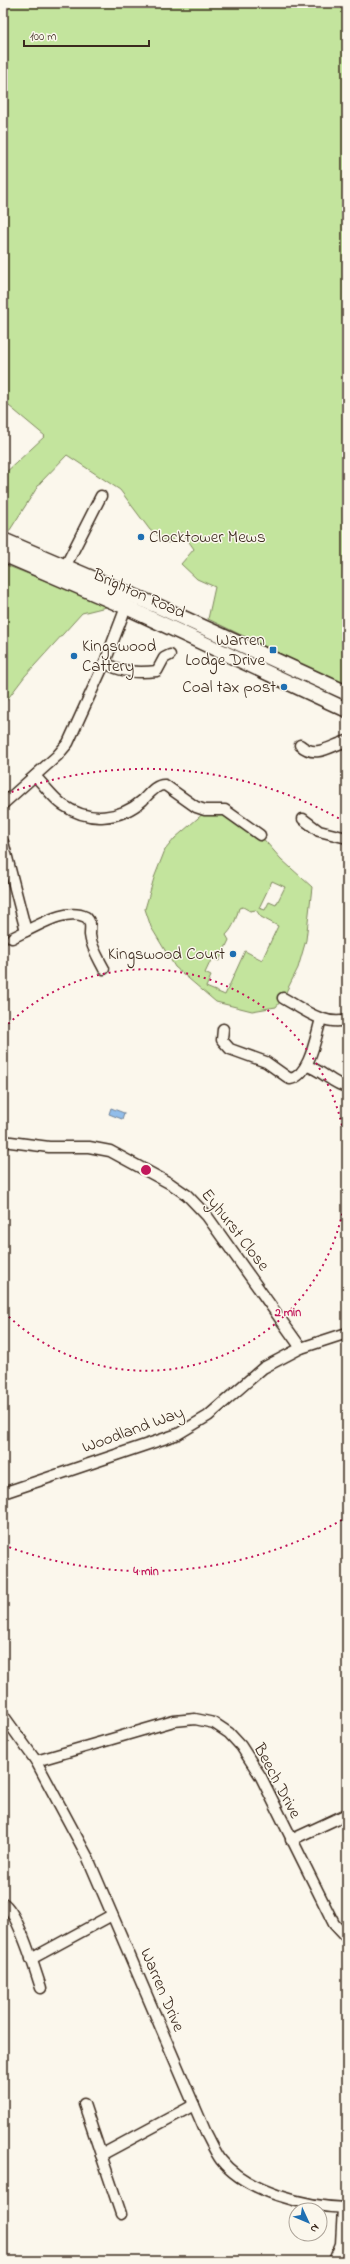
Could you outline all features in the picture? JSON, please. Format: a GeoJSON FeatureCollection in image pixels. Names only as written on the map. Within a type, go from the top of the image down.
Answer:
{"type":"FeatureCollection","features":[{"type":"Feature","properties":{"kind":"highway","name":"Brighton Road"},"geometry":{"type":"LineString","coordinates":[[3,540],[155,605],[347,693]]}},
{"type":"Feature","properties":{"kind":"highway","name":"Brighton Road"},"geometry":{"type":"LineString","coordinates":[[3,554],[126,607],[347,710]]}},
{"type":"Feature","properties":{"kind":"street"},"geometry":{"type":"LineString","coordinates":[[65,567],[101,496]]}},
{"type":"Feature","properties":{"kind":"street"},"geometry":{"type":"LineString","coordinates":[[3,804],[57,756],[68,743],[105,662],[126,607]]}},
{"type":"Feature","properties":{"kind":"street"},"geometry":{"type":"LineString","coordinates":[[105,662],[110,666],[140,673],[157,671],[164,658],[170,655]]}},
{"type":"Feature","properties":{"kind":"street"},"geometry":{"type":"LineString","coordinates":[[300,745],[304,749],[316,752],[347,741]]}},
{"type":"Feature","properties":{"kind":"street"},"geometry":{"type":"LineString","coordinates":[[35,776],[63,805],[87,816],[107,818],[124,813],[134,807],[158,785],[165,784],[196,807],[205,810],[225,810],[260,835]]}},
{"type":"Feature","properties":{"kind":"street"},"geometry":{"type":"LineString","coordinates":[[303,819],[319,831],[347,838]]}},
{"type":"Feature","properties":{"kind":"street"},"geometry":{"type":"LineString","coordinates":[[3,842],[26,931]]}},
{"type":"Feature","properties":{"kind":"street"},"geometry":{"type":"LineString","coordinates":[[12,938],[55,918],[78,914],[86,917],[91,925],[90,937],[104,969]]}},
{"type":"Feature","properties":{"kind":"street"},"geometry":{"type":"LineString","coordinates":[[283,998],[321,1019],[335,1022],[347,1020]]}},
{"type":"Feature","properties":{"kind":"street"},"geometry":{"type":"LineString","coordinates":[[223,1029],[222,1040],[230,1049],[266,1062],[287,1078],[294,1078],[307,1066],[321,1019]]}},
{"type":"Feature","properties":{"kind":"street"},"geometry":{"type":"LineString","coordinates":[[307,1066],[316,1069],[338,1084],[347,1087]]}},
{"type":"Feature","properties":{"kind":"street","name":"Eyhurst Close"},"geometry":{"type":"LineString","coordinates":[[3,1141],[49,1147],[89,1147],[110,1151],[182,1191],[207,1216],[301,1348]]}},
{"type":"Feature","properties":{"kind":"street","name":"Woodland Way"},"geometry":{"type":"LineString","coordinates":[[3,1493],[161,1440],[193,1426],[208,1416],[263,1368],[301,1348],[347,1333]]}},
{"type":"Feature","properties":{"kind":"street","name":"Warren Drive"},"geometry":{"type":"LineString","coordinates":[[3,1715],[36,1761],[83,1849],[194,2105],[221,2160],[240,2178],[266,2191],[293,2199],[345,2208]]}},
{"type":"Feature","properties":{"kind":"street","name":"Beech Drive"},"geometry":{"type":"LineString","coordinates":[[36,1761],[174,1721],[195,1719],[214,1723],[230,1733],[253,1762],[334,1924],[347,1938]]}},
{"type":"Feature","properties":{"kind":"street"},"geometry":{"type":"LineString","coordinates":[[291,1840],[347,1814]]}},
{"type":"Feature","properties":{"kind":"street"},"geometry":{"type":"LineString","coordinates":[[3,1903],[11,1911],[31,1959],[41,1988]]}},
{"type":"Feature","properties":{"kind":"street"},"geometry":{"type":"LineString","coordinates":[[31,1959],[112,1915]]}},
{"type":"Feature","properties":{"kind":"street"},"geometry":{"type":"LineString","coordinates":[[84,2104],[121,2214]]}},
{"type":"Feature","properties":{"kind":"street"},"geometry":{"type":"LineString","coordinates":[[101,2155],[194,2105]]}},
{"type":"Feature","properties":{"kind":"street"},"geometry":{"type":"LineString","coordinates":[[334,2261],[341,2244],[345,2208]]}},
{"type":"Feature","properties":{"kind":"green space"},"geometry":{"type":"Polygon","coordinates":[[[3,3],[347,3],[347,686],[208,619],[215,587],[197,579],[181,564],[194,549],[182,532],[168,543],[150,530],[120,490],[67,455],[40,483],[8,533],[3,531],[3,475],[45,436],[3,401],[3,3]]]}},
{"type":"Feature","properties":{"kind":"green space"},"geometry":{"type":"Polygon","coordinates":[[[3,564],[110,606],[82,613],[25,676],[3,705],[3,564]]]}},
{"type":"Feature","properties":{"kind":"green space"},"geometry":{"type":"Polygon","coordinates":[[[214,808],[260,835],[281,859],[312,887],[306,940],[298,968],[283,998],[276,1007],[252,1011],[216,1002],[175,967],[151,927],[145,909],[154,878],[165,850],[175,838],[205,812],[214,808]],[[272,881],[259,908],[265,910],[269,902],[276,905],[285,887],[272,881]],[[243,907],[239,908],[233,926],[226,935],[229,940],[219,961],[212,958],[205,973],[211,976],[206,987],[225,995],[245,951],[262,960],[278,926],[261,917],[256,910],[250,911],[243,907]]]}},
{"type":"Feature","properties":{"kind":"water"},"geometry":{"type":"Polygon","coordinates":[[[111,1108],[124,1113],[122,1119],[109,1114],[111,1108]]]}},
{"type":"Feature","properties":{"kind":"place","name":"Clocktower Mews"},"geometry":{"type":"Point","coordinates":[141,537]}},
{"type":"Feature","properties":{"kind":"place","name":"Warren Lodge Drive"},"geometry":{"type":"Point","coordinates":[273,650]}},
{"type":"Feature","properties":{"kind":"place","name":"Kingswood Cattery"},"geometry":{"type":"Point","coordinates":[74,656]}},
{"type":"Feature","properties":{"kind":"place","name":"Coal tax post"},"geometry":{"type":"Point","coordinates":[284,687]}},
{"type":"Feature","properties":{"kind":"place","name":"Kingswood Court"},"geometry":{"type":"Point","coordinates":[233,954]}}]}
